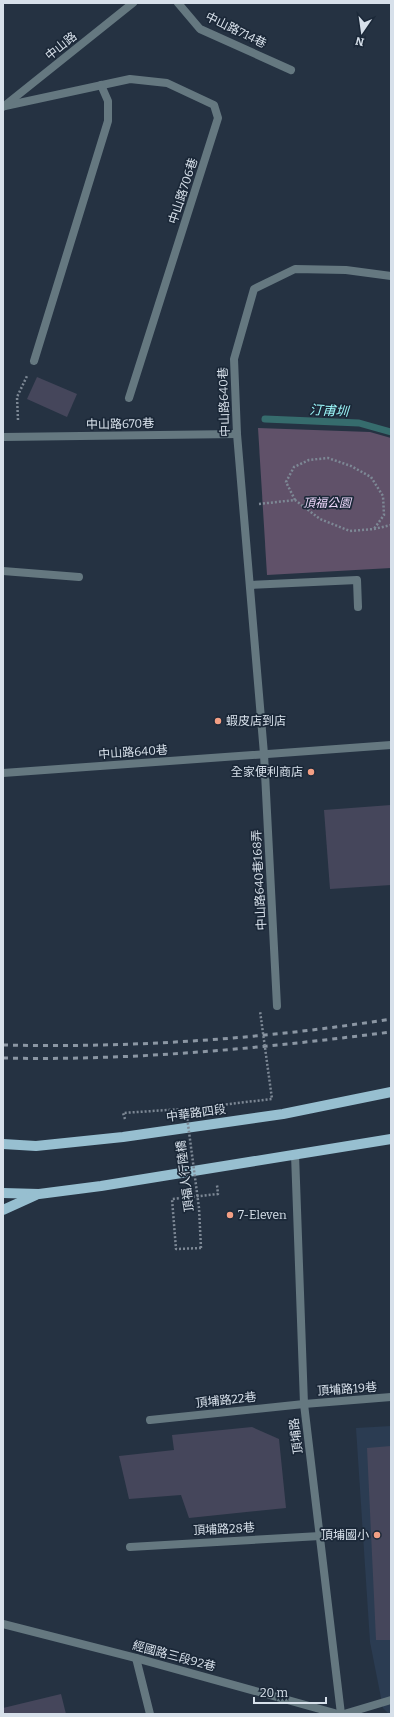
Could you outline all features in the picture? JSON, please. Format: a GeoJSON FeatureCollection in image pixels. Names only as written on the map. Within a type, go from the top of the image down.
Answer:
{"type":"FeatureCollection","features":[{"type":"Feature","properties":{"kind":"main road","name":"中華路四段"},"geometry":{"type":"LineString","coordinates":[[3,1144],[36,1146],[122,1137],[283,1114],[391,1092]]}},
{"type":"Feature","properties":{"kind":"main road"},"geometry":{"type":"LineString","coordinates":[[3,1193],[39,1194],[101,1186],[391,1139]]}},
{"type":"Feature","properties":{"kind":"main road"},"geometry":{"type":"LineString","coordinates":[[3,1210],[39,1194]]}},
{"type":"Feature","properties":{"kind":"street","name":"中山路"},"geometry":{"type":"LineString","coordinates":[[4,106],[133,3]]}},
{"type":"Feature","properties":{"kind":"street","name":"中山路714巷"},"geometry":{"type":"LineString","coordinates":[[178,3],[200,28],[291,70]]}},
{"type":"Feature","properties":{"kind":"street","name":"中山路706巷"},"geometry":{"type":"LineString","coordinates":[[4,106],[72,92],[100,84],[130,79],[167,83],[214,105],[218,118],[129,398]]}},
{"type":"Feature","properties":{"kind":"street"},"geometry":{"type":"LineString","coordinates":[[34,361],[108,122],[108,101],[100,84]]}},
{"type":"Feature","properties":{"kind":"street","name":"中山路640巷"},"geometry":{"type":"LineString","coordinates":[[264,754],[237,434],[234,359],[254,289],[295,269],[346,270],[391,276]]}},
{"type":"Feature","properties":{"kind":"street","name":"中山路670巷"},"geometry":{"type":"LineString","coordinates":[[3,437],[237,434]]}},
{"type":"Feature","properties":{"kind":"street"},"geometry":{"type":"LineString","coordinates":[[3,571],[79,577]]}},
{"type":"Feature","properties":{"kind":"street"},"geometry":{"type":"LineString","coordinates":[[250,585],[357,580],[358,607]]}},
{"type":"Feature","properties":{"kind":"street","name":"中山路640巷"},"geometry":{"type":"LineString","coordinates":[[3,773],[391,745]]}},
{"type":"Feature","properties":{"kind":"street","name":"中山路640巷168弄"},"geometry":{"type":"LineString","coordinates":[[264,754],[277,1006]]}},
{"type":"Feature","properties":{"kind":"street","name":"頂埔路"},"geometry":{"type":"LineString","coordinates":[[295,1154],[304,1404],[341,1714]]}},
{"type":"Feature","properties":{"kind":"street","name":"頂埔路19巷"},"geometry":{"type":"LineString","coordinates":[[304,1404],[391,1397]]}},
{"type":"Feature","properties":{"kind":"street","name":"頂埔路22巷"},"geometry":{"type":"LineString","coordinates":[[150,1420],[304,1404]]}},
{"type":"Feature","properties":{"kind":"street","name":"頂埔路28巷"},"geometry":{"type":"LineString","coordinates":[[130,1547],[320,1536]]}},
{"type":"Feature","properties":{"kind":"street","name":"經國路三段92巷"},"geometry":{"type":"LineString","coordinates":[[3,1624],[136,1658],[341,1714]]}},
{"type":"Feature","properties":{"kind":"street"},"geometry":{"type":"LineString","coordinates":[[136,1658],[150,1714]]}},
{"type":"Feature","properties":{"kind":"street"},"geometry":{"type":"LineString","coordinates":[[341,1714],[391,1700]]}},
{"type":"Feature","properties":{"kind":"path"},"geometry":{"type":"LineString","coordinates":[[18,437],[17,397],[34,361]]}},
{"type":"Feature","properties":{"kind":"path"},"geometry":{"type":"LineString","coordinates":[[374,529],[384,515],[383,496],[371,477],[351,466],[328,458],[309,460],[294,467],[286,482],[295,500],[320,519],[350,531],[374,529],[391,525]]}},
{"type":"Feature","properties":{"kind":"path"},"geometry":{"type":"LineString","coordinates":[[243,505],[295,500]]}},
{"type":"Feature","properties":{"kind":"path","name":"頂福人行陸橋"},"geometry":{"type":"LineString","coordinates":[[214,1167],[218,1194],[172,1199],[176,1249],[201,1248],[199,1208],[186,1109],[272,1099],[260,1011]]}},
{"type":"Feature","properties":{"kind":"shaded area","name":"頂埔國小"},"geometry":{"type":"Polygon","coordinates":[[[391,1426],[391,1714],[389,1714],[383,1708],[370,1642],[356,1428],[391,1426]]]}},
{"type":"Feature","properties":{"kind":"green space","name":"頂福公園"},"geometry":{"type":"Polygon","coordinates":[[[258,428],[370,432],[391,438],[391,568],[267,575],[258,428]]]}},
{"type":"Feature","properties":{"kind":"building"},"geometry":{"type":"Polygon","coordinates":[[[37,377],[77,394],[67,417],[27,399],[37,377]]]}},
{"type":"Feature","properties":{"kind":"building"},"geometry":{"type":"Polygon","coordinates":[[[391,805],[391,885],[330,889],[324,810],[391,805]]]}},
{"type":"Feature","properties":{"kind":"building"},"geometry":{"type":"Polygon","coordinates":[[[252,1427],[279,1439],[286,1508],[189,1518],[181,1495],[129,1499],[119,1456],[174,1450],[172,1435],[252,1427]]]}},
{"type":"Feature","properties":{"kind":"building"},"geometry":{"type":"Polygon","coordinates":[[[391,1446],[391,1640],[376,1640],[367,1448],[391,1446]]]}},
{"type":"Feature","properties":{"kind":"building"},"geometry":{"type":"Polygon","coordinates":[[[61,1694],[66,1714],[3,1714],[3,1708],[61,1694]]]}},
{"type":"Feature","properties":{"kind":"waterway","name":"汀甫圳"},"geometry":{"type":"LineString","coordinates":[[265,419],[359,423],[391,432]]}},
{"type":"Feature","properties":{"kind":"railway"},"geometry":{"type":"LineString","coordinates":[[3,1045],[52,1046],[198,1041],[295,1032],[391,1019]]}},
{"type":"Feature","properties":{"kind":"railway"},"geometry":{"type":"LineString","coordinates":[[3,1058],[100,1057],[198,1052],[391,1032]]}},
{"type":"Feature","properties":{"kind":"place","name":"蝦皮店到店"},"geometry":{"type":"Point","coordinates":[218,721]}},
{"type":"Feature","properties":{"kind":"place","name":"全家便利商店"},"geometry":{"type":"Point","coordinates":[311,772]}},
{"type":"Feature","properties":{"kind":"place","name":"7-Eleven"},"geometry":{"type":"Point","coordinates":[230,1215]}},
{"type":"Feature","properties":{"kind":"place","name":"頂埔國小"},"geometry":{"type":"Point","coordinates":[377,1535]}}]}
